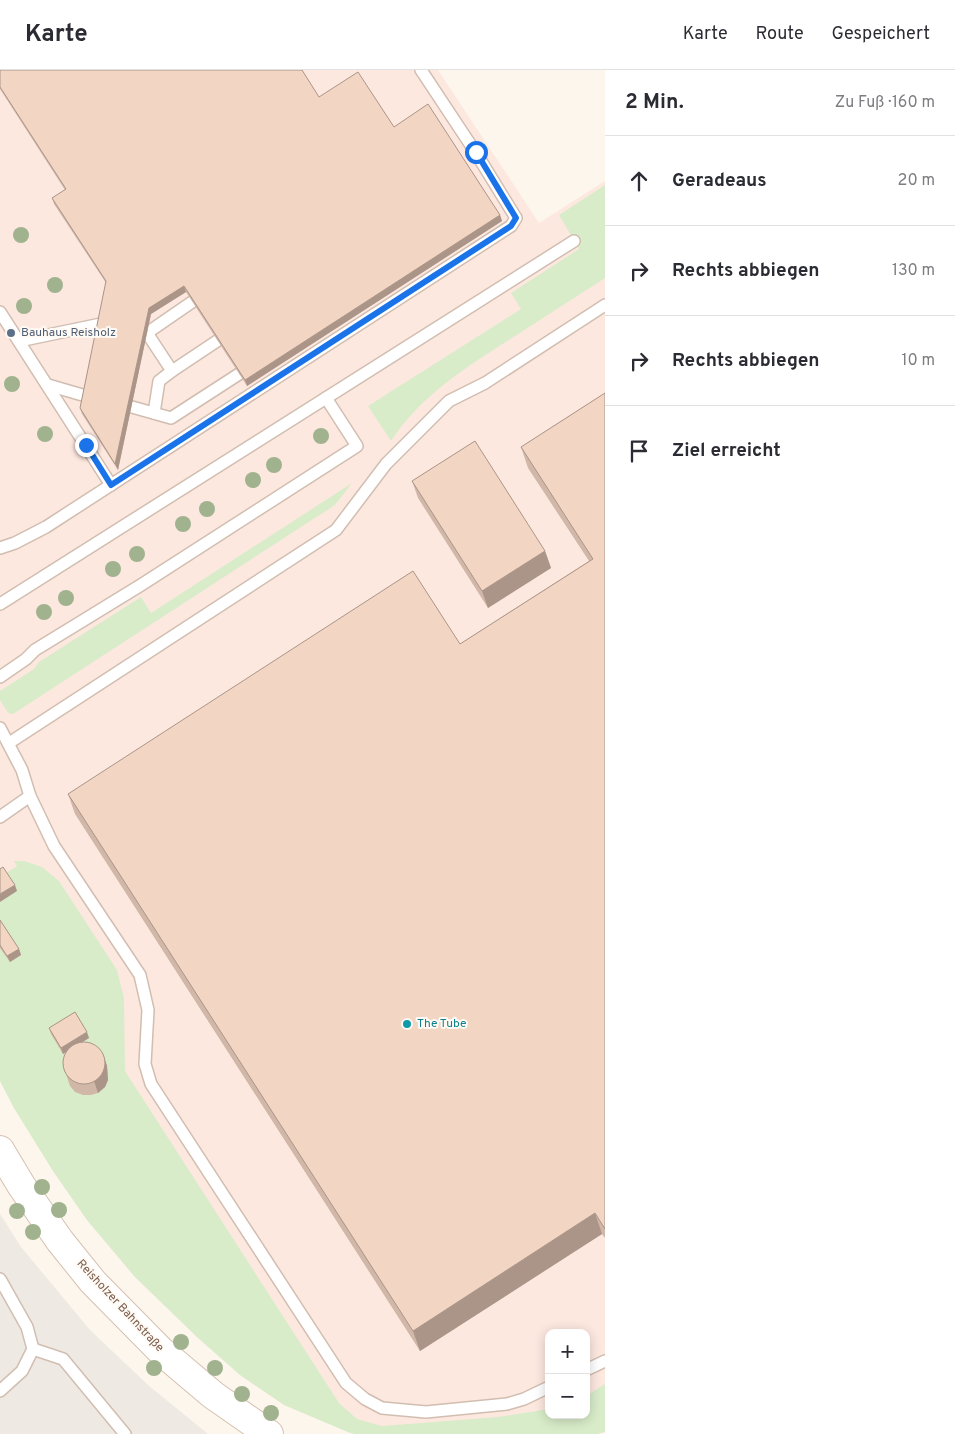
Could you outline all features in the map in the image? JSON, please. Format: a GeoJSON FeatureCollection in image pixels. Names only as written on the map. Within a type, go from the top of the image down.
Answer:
{"type":"FeatureCollection","features":[{"type":"Feature","properties":{"kind":"main road","name":"Reisholzer Bahnstraße"},"geometry":{"type":"LineString","coordinates":[[0,1150],[21,1185],[60,1241],[93,1282],[161,1351],[213,1395],[269,1434]]}},
{"type":"Feature","properties":{"kind":"lane"},"geometry":{"type":"LineString","coordinates":[[0,548],[15,543],[46,527],[511,226],[516,218],[476,152],[421,70]]}},
{"type":"Feature","properties":{"kind":"lane"},"geometry":{"type":"LineString","coordinates":[[0,604],[574,241]]}},
{"type":"Feature","properties":{"kind":"lane"},"geometry":{"type":"LineString","coordinates":[[172,371],[147,333],[192,302]]}},
{"type":"Feature","properties":{"kind":"lane"},"geometry":{"type":"LineString","coordinates":[[9,743],[336,530],[386,464],[449,401],[484,383],[605,305]]}},
{"type":"Feature","properties":{"kind":"lane"},"geometry":{"type":"LineString","coordinates":[[0,312],[111,485]]}},
{"type":"Feature","properties":{"kind":"lane"},"geometry":{"type":"LineString","coordinates":[[19,341],[101,324]]}},
{"type":"Feature","properties":{"kind":"lane"},"geometry":{"type":"LineString","coordinates":[[154,413],[159,381],[218,341]]}},
{"type":"Feature","properties":{"kind":"lane"},"geometry":{"type":"LineString","coordinates":[[132,407],[171,418],[238,374]]}},
{"type":"Feature","properties":{"kind":"lane"},"geometry":{"type":"LineString","coordinates":[[48,385],[86,396]]}},
{"type":"Feature","properties":{"kind":"lane"},"geometry":{"type":"LineString","coordinates":[[0,676],[20,664],[34,650],[149,580],[357,446],[326,398]]}},
{"type":"Feature","properties":{"kind":"lane"},"geometry":{"type":"LineString","coordinates":[[0,728],[22,770],[30,796],[54,846],[140,974],[148,1010],[145,1064],[151,1084],[346,1383],[365,1399],[382,1408],[426,1412],[507,1404],[545,1390]]}},
{"type":"Feature","properties":{"kind":"lane"},"geometry":{"type":"LineString","coordinates":[[0,817],[30,796]]}},
{"type":"Feature","properties":{"kind":"lane"},"geometry":{"type":"LineString","coordinates":[[0,1280],[27,1327],[33,1349],[22,1371],[0,1391]]}},
{"type":"Feature","properties":{"kind":"lane"},"geometry":{"type":"LineString","coordinates":[[33,1349],[63,1359],[125,1434]]}},
{"type":"Feature","properties":{"kind":"lane"},"geometry":{"type":"LineString","coordinates":[[590,1368],[605,1361]]}},
{"type":"Feature","properties":{"kind":"shaded area"},"geometry":{"type":"Polygon","coordinates":[[[0,70],[438,70],[539,223],[605,181],[605,1432],[597,1434],[355,1434],[284,1405],[240,1375],[197,1337],[135,1277],[87,1220],[53,1171],[14,1108],[0,1081],[0,70]]]}},
{"type":"Feature","properties":{"kind":"shaded area"},"geometry":{"type":"Polygon","coordinates":[[[0,1214],[21,1247],[90,1330],[148,1385],[208,1434],[0,1434],[0,1214]]]}},
{"type":"Feature","properties":{"kind":"green space"},"geometry":{"type":"Polygon","coordinates":[[[605,185],[605,278],[478,360],[446,383],[416,410],[391,441],[368,406],[521,309],[511,293],[579,249],[559,215],[605,185]]]}},
{"type":"Feature","properties":{"kind":"green space"},"geometry":{"type":"Polygon","coordinates":[[[352,483],[335,505],[13,714],[8,713],[0,700],[0,691],[34,669],[39,662],[141,597],[151,613],[352,483]]]}},
{"type":"Feature","properties":{"kind":"green space"},"geometry":{"type":"Polygon","coordinates":[[[14,861],[24,861],[42,867],[59,881],[117,970],[124,998],[125,1071],[339,1403],[357,1419],[382,1426],[498,1417],[545,1410],[545,1419],[590,1419],[590,1393],[605,1384],[605,1432],[597,1434],[350,1433],[284,1405],[240,1375],[197,1337],[135,1277],[87,1220],[53,1171],[14,1108],[0,1081],[0,902],[6,873],[17,866],[14,861]]]}},
{"type":"Feature","properties":{"kind":"building"},"geometry":{"type":"Polygon","coordinates":[[[0,70],[302,70],[319,97],[358,72],[394,127],[428,104],[500,215],[245,380],[184,286],[149,308],[115,464],[80,408],[106,281],[52,198],[66,189],[0,87],[0,70]]]}},
{"type":"Feature","properties":{"kind":"building","name":"The Tube"},"geometry":{"type":"Polygon","coordinates":[[[605,393],[605,1229],[595,1213],[413,1331],[68,794],[413,571],[460,644],[593,559],[521,447],[605,393]]]}},
{"type":"Feature","properties":{"kind":"building"},"geometry":{"type":"Polygon","coordinates":[[[475,441],[545,551],[482,591],[412,481],[475,441]]]}},
{"type":"Feature","properties":{"kind":"building"},"geometry":{"type":"Polygon","coordinates":[[[3,867],[15,885],[0,894],[0,869],[3,867]]]}},
{"type":"Feature","properties":{"kind":"building"},"geometry":{"type":"Polygon","coordinates":[[[0,920],[19,949],[7,956],[0,945],[0,920]]]}},
{"type":"Feature","properties":{"kind":"building"},"geometry":{"type":"Polygon","coordinates":[[[75,1012],[87,1032],[61,1048],[49,1028],[75,1012]]]}},
{"type":"Feature","properties":{"kind":"building"},"geometry":{"type":"Polygon","coordinates":[[[84,1042],[99,1048],[105,1063],[99,1078],[84,1084],[69,1078],[63,1063],[69,1048],[84,1042]]]}},
{"type":"Feature","properties":{"kind":"place","name":"Bauhaus Reisholz"},"geometry":{"type":"Point","coordinates":[11,333]}},
{"type":"Feature","properties":{"kind":"place","name":"The Tube"},"geometry":{"type":"Point","coordinates":[407,1024]}},
{"type":"Feature","properties":{"kind":"route"},"geometry":{"type":"LineString","coordinates":[[86,445],[111,485],[511,226],[516,218],[476,152]]}}]}
